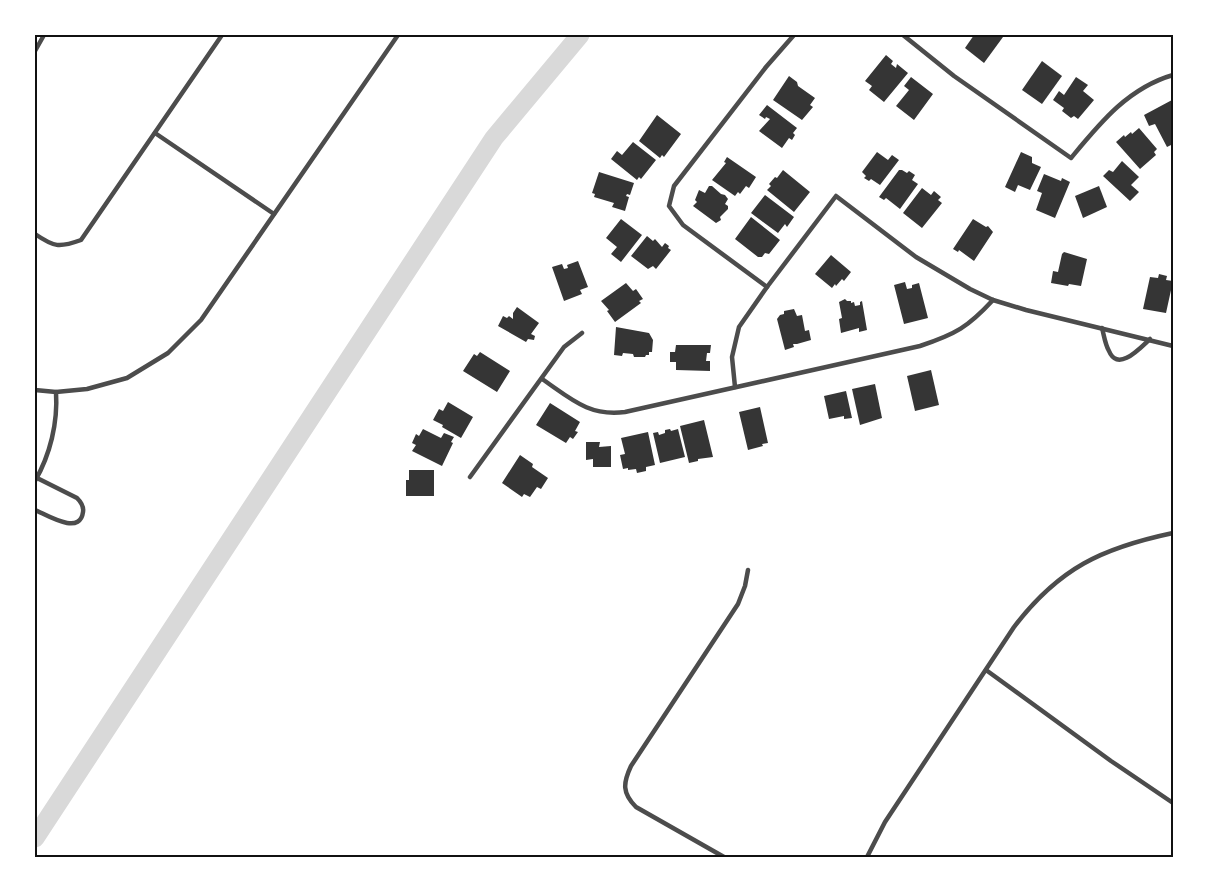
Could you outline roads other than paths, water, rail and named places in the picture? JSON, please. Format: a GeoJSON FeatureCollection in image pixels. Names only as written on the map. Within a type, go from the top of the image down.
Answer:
{"type":"FeatureCollection","features":[{"type":"Feature","properties":{"kind":"street"},"geometry":{"type":"LineString","coordinates":[[35,51],[44,35]]}},
{"type":"Feature","properties":{"kind":"street"},"geometry":{"type":"LineString","coordinates":[[35,234],[48,243],[65,246],[81,240],[222,35]]}},
{"type":"Feature","properties":{"kind":"street"},"geometry":{"type":"LineString","coordinates":[[35,390],[56,392],[86,389],[127,378],[168,353],[201,320],[398,35]]}},
{"type":"Feature","properties":{"kind":"street"},"geometry":{"type":"LineString","coordinates":[[766,287],[683,225],[669,206],[674,186],[766,66],[794,35]]}},
{"type":"Feature","properties":{"kind":"street"},"geometry":{"type":"LineString","coordinates":[[903,35],[954,76],[1071,158],[1096,128],[1131,94],[1148,84],[1173,75]]}},
{"type":"Feature","properties":{"kind":"street"},"geometry":{"type":"LineString","coordinates":[[155,133],[274,214]]}},
{"type":"Feature","properties":{"kind":"street"},"geometry":{"type":"LineString","coordinates":[[735,387],[732,357],[739,327],[766,287],[836,196],[916,257],[944,275],[993,300],[1026,310],[1173,346]]}},
{"type":"Feature","properties":{"kind":"street"},"geometry":{"type":"LineString","coordinates":[[542,379],[582,406],[593,411],[603,414],[625,412],[935,341],[970,324],[993,300]]}},
{"type":"Feature","properties":{"kind":"street"},"geometry":{"type":"LineString","coordinates":[[1102,328],[1109,353],[1114,358],[1120,360],[1132,356],[1150,339]]}},
{"type":"Feature","properties":{"kind":"street"},"geometry":{"type":"LineString","coordinates":[[470,477],[564,347],[582,333]]}},
{"type":"Feature","properties":{"kind":"street"},"geometry":{"type":"LineString","coordinates":[[35,510],[68,524],[73,524],[81,518],[84,509],[77,498],[36,480],[55,426],[56,392]]}},
{"type":"Feature","properties":{"kind":"street"},"geometry":{"type":"LineString","coordinates":[[867,857],[885,822],[1026,611],[1054,584],[1092,559],[1122,546],[1173,533]]}},
{"type":"Feature","properties":{"kind":"street"},"geometry":{"type":"LineString","coordinates":[[724,857],[636,807],[629,800],[625,789],[626,777],[631,766],[738,604],[745,586],[748,570]]}},
{"type":"Feature","properties":{"kind":"street"},"geometry":{"type":"LineString","coordinates":[[986,670],[1111,761],[1173,803]]}},
{"type":"Feature","properties":{"kind":"waterway"},"geometry":{"type":"LineString","coordinates":[[35,838],[494,138],[580,35]]}}]}
